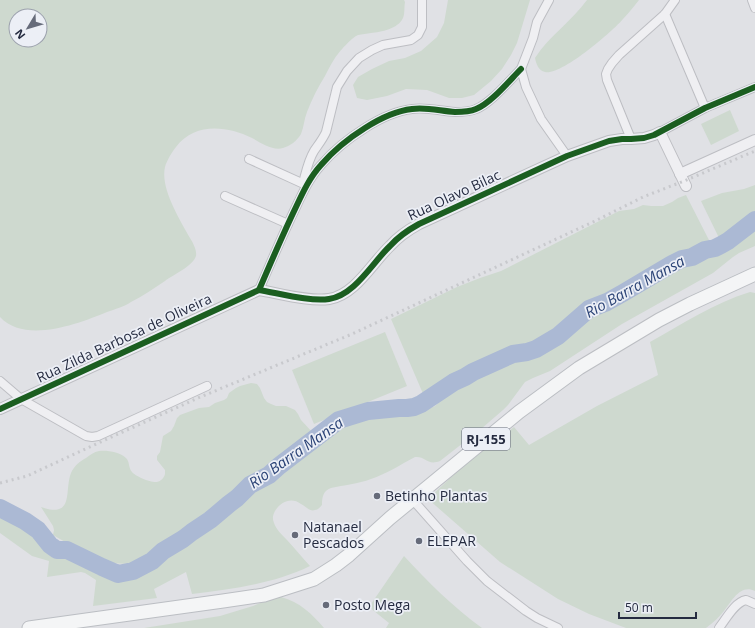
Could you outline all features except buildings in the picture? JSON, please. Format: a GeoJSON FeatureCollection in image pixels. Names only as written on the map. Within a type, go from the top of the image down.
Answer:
{"type":"FeatureCollection","features":[{"type":"Feature","properties":{"kind":"main road","name":"RJ-155"},"geometry":{"type":"LineString","coordinates":[[29,628],[264,595],[314,579],[341,562],[412,499],[520,412],[579,368],[659,320],[755,274]]}},
{"type":"Feature","properties":{"kind":"street"},"geometry":{"type":"LineString","coordinates":[[259,290],[305,184],[310,160],[314,151],[324,138],[337,87],[347,71],[359,58],[383,45],[411,40],[418,35],[422,27],[422,0]]}},
{"type":"Feature","properties":{"kind":"street"},"geometry":{"type":"LineString","coordinates":[[305,184],[338,147],[373,123],[400,112],[412,109],[430,108],[454,112],[469,111],[476,109],[488,101],[521,69],[533,38],[537,22],[549,0]]}},
{"type":"Feature","properties":{"kind":"street"},"geometry":{"type":"LineString","coordinates":[[632,139],[607,80],[606,74],[619,54],[665,14],[675,0]]}},
{"type":"Feature","properties":{"kind":"street"},"geometry":{"type":"LineString","coordinates":[[752,0],[755,8]]}},
{"type":"Feature","properties":{"kind":"street"},"geometry":{"type":"LineString","coordinates":[[665,14],[705,108]]}},
{"type":"Feature","properties":{"kind":"street"},"geometry":{"type":"LineString","coordinates":[[521,69],[526,87],[541,119],[566,156]]}},
{"type":"Feature","properties":{"kind":"street"},"geometry":{"type":"LineString","coordinates":[[686,186],[660,132],[705,108],[755,87]]}},
{"type":"Feature","properties":{"kind":"street","name":"Rua Olavo Bilac"},"geometry":{"type":"LineString","coordinates":[[259,290],[320,300],[338,296],[357,283],[390,245],[408,230],[419,224],[566,156],[609,141],[644,138],[660,132]]}},
{"type":"Feature","properties":{"kind":"street"},"geometry":{"type":"LineString","coordinates":[[680,174],[755,140]]}},
{"type":"Feature","properties":{"kind":"street"},"geometry":{"type":"LineString","coordinates":[[249,159],[305,184]]}},
{"type":"Feature","properties":{"kind":"street"},"geometry":{"type":"LineString","coordinates":[[225,196],[288,224]]}},
{"type":"Feature","properties":{"kind":"street","name":"Rua Zilda Barbosa de Oliveira"},"geometry":{"type":"LineString","coordinates":[[0,409],[259,290]]}},
{"type":"Feature","properties":{"kind":"street"},"geometry":{"type":"LineString","coordinates":[[0,381],[21,399],[86,436],[92,437],[98,436],[207,386]]}},
{"type":"Feature","properties":{"kind":"street"},"geometry":{"type":"LineString","coordinates":[[412,499],[467,561],[487,581],[526,611],[558,628]]}},
{"type":"Feature","properties":{"kind":"street"},"geometry":{"type":"LineString","coordinates":[[719,628],[739,602],[746,600],[755,604]]}},
{"type":"Feature","properties":{"kind":"shaded area"},"geometry":{"type":"Polygon","coordinates":[[[0,0],[404,0],[404,16],[401,22],[384,31],[358,35],[337,55],[313,98],[306,115],[301,134],[291,145],[279,149],[267,146],[252,138],[232,131],[212,129],[192,133],[176,147],[167,162],[164,175],[165,184],[172,204],[195,249],[196,256],[187,267],[144,295],[125,305],[82,322],[52,329],[37,330],[23,329],[11,325],[0,317],[0,0]]]}},
{"type":"Feature","properties":{"kind":"shaded area"},"geometry":{"type":"Polygon","coordinates":[[[448,0],[530,0],[517,43],[502,69],[491,81],[474,95],[462,98],[449,98],[427,90],[406,89],[387,96],[367,100],[357,98],[353,85],[358,77],[389,61],[405,58],[421,51],[437,37],[444,23],[448,0]]]}},
{"type":"Feature","properties":{"kind":"shaded area"},"geometry":{"type":"Polygon","coordinates":[[[587,0],[639,0],[617,25],[586,52],[562,67],[552,71],[545,72],[539,69],[535,58],[587,0]]]}},
{"type":"Feature","properties":{"kind":"shaded area"},"geometry":{"type":"Polygon","coordinates":[[[730,110],[739,131],[711,145],[701,124],[730,110]]]}},
{"type":"Feature","properties":{"kind":"shaded area"},"geometry":{"type":"Polygon","coordinates":[[[755,185],[755,215],[721,242],[701,201],[722,193],[744,189],[755,185]]]}},
{"type":"Feature","properties":{"kind":"shaded area"},"geometry":{"type":"Polygon","coordinates":[[[686,195],[711,244],[697,247],[679,254],[572,313],[533,345],[513,349],[450,380],[424,396],[391,319],[457,287],[501,271],[619,211],[634,209],[643,205],[663,206],[686,195]]]}},
{"type":"Feature","properties":{"kind":"shaded area"},"geometry":{"type":"Polygon","coordinates":[[[755,224],[755,246],[739,253],[713,273],[622,324],[550,371],[525,382],[503,410],[440,461],[429,462],[422,458],[415,457],[377,477],[328,489],[323,497],[322,505],[316,510],[309,510],[298,502],[294,501],[287,501],[280,505],[273,515],[275,525],[279,532],[310,566],[296,572],[252,585],[192,594],[186,572],[154,589],[157,598],[93,606],[96,580],[81,572],[47,577],[49,561],[32,556],[0,533],[0,512],[29,529],[52,557],[55,558],[64,552],[119,577],[132,575],[139,572],[208,526],[233,508],[253,489],[332,432],[373,415],[385,414],[404,417],[435,406],[456,386],[465,380],[488,368],[536,354],[561,338],[593,311],[616,303],[679,266],[705,254],[722,249],[755,224]]]}},
{"type":"Feature","properties":{"kind":"shaded area"},"geometry":{"type":"Polygon","coordinates":[[[750,292],[755,293],[755,591],[750,589],[745,590],[733,598],[718,618],[706,628],[626,628],[589,614],[558,599],[500,562],[428,499],[463,466],[514,427],[529,445],[597,406],[658,375],[650,342],[711,308],[750,292]]]}},
{"type":"Feature","properties":{"kind":"shaded area"},"geometry":{"type":"Polygon","coordinates":[[[385,332],[407,386],[314,424],[292,370],[385,332]]]}},
{"type":"Feature","properties":{"kind":"shaded area"},"geometry":{"type":"Polygon","coordinates":[[[251,383],[257,384],[267,402],[276,406],[286,406],[295,410],[301,420],[313,433],[268,470],[247,484],[209,516],[150,555],[130,564],[107,563],[53,535],[53,526],[41,507],[52,510],[59,509],[64,506],[71,473],[79,462],[97,451],[113,452],[126,458],[134,474],[143,479],[158,482],[164,477],[165,470],[157,460],[157,456],[160,452],[163,436],[171,431],[177,418],[180,415],[199,408],[209,407],[224,400],[227,398],[229,393],[236,388],[251,383]]]}},
{"type":"Feature","properties":{"kind":"shaded area"},"geometry":{"type":"Polygon","coordinates":[[[404,556],[441,594],[482,628],[386,628],[389,623],[369,607],[404,556]]]}},
{"type":"Feature","properties":{"kind":"shaded area"},"geometry":{"type":"Polygon","coordinates":[[[281,597],[300,605],[324,628],[144,628],[220,616],[281,597]]]}},
{"type":"Feature","properties":{"kind":"waterway","name":"Rio Barra Mansa"},"geometry":{"type":"LineString","coordinates":[[0,508],[25,521],[38,530],[50,545],[57,550],[67,550],[118,574],[133,571],[152,561],[163,551],[210,520],[237,498],[250,485],[269,475],[339,420],[368,411],[414,407],[473,372],[513,354],[536,349],[558,336],[589,309],[607,302],[682,259],[692,257],[705,250],[721,245],[755,220]]}},
{"type":"Feature","properties":{"kind":"railway"},"geometry":{"type":"LineString","coordinates":[[0,483],[27,476],[198,398],[352,334],[595,221],[643,197],[755,151]]}},
{"type":"Feature","properties":{"kind":"cycle path"},"geometry":{"type":"LineString","coordinates":[[259,290],[286,227],[307,185],[321,165],[342,145],[370,125],[387,116],[406,110],[428,109],[455,112],[476,109],[494,97],[521,69]]}},
{"type":"Feature","properties":{"kind":"cycle path"},"geometry":{"type":"LineString","coordinates":[[259,290],[294,297],[321,300],[338,296],[355,285],[396,240],[419,224],[567,156],[609,141],[644,138],[654,135],[705,108],[755,87]]}},
{"type":"Feature","properties":{"kind":"cycle path"},"geometry":{"type":"LineString","coordinates":[[0,409],[259,290]]}},
{"type":"Feature","properties":{"kind":"place","name":"Betinho Plantas"},"geometry":{"type":"Point","coordinates":[377,496]}},
{"type":"Feature","properties":{"kind":"place","name":"Natanael Pescados"},"geometry":{"type":"Point","coordinates":[295,535]}},
{"type":"Feature","properties":{"kind":"place","name":"ELEPAR"},"geometry":{"type":"Point","coordinates":[419,541]}},
{"type":"Feature","properties":{"kind":"place","name":"Posto Mega"},"geometry":{"type":"Point","coordinates":[326,605]}}]}
